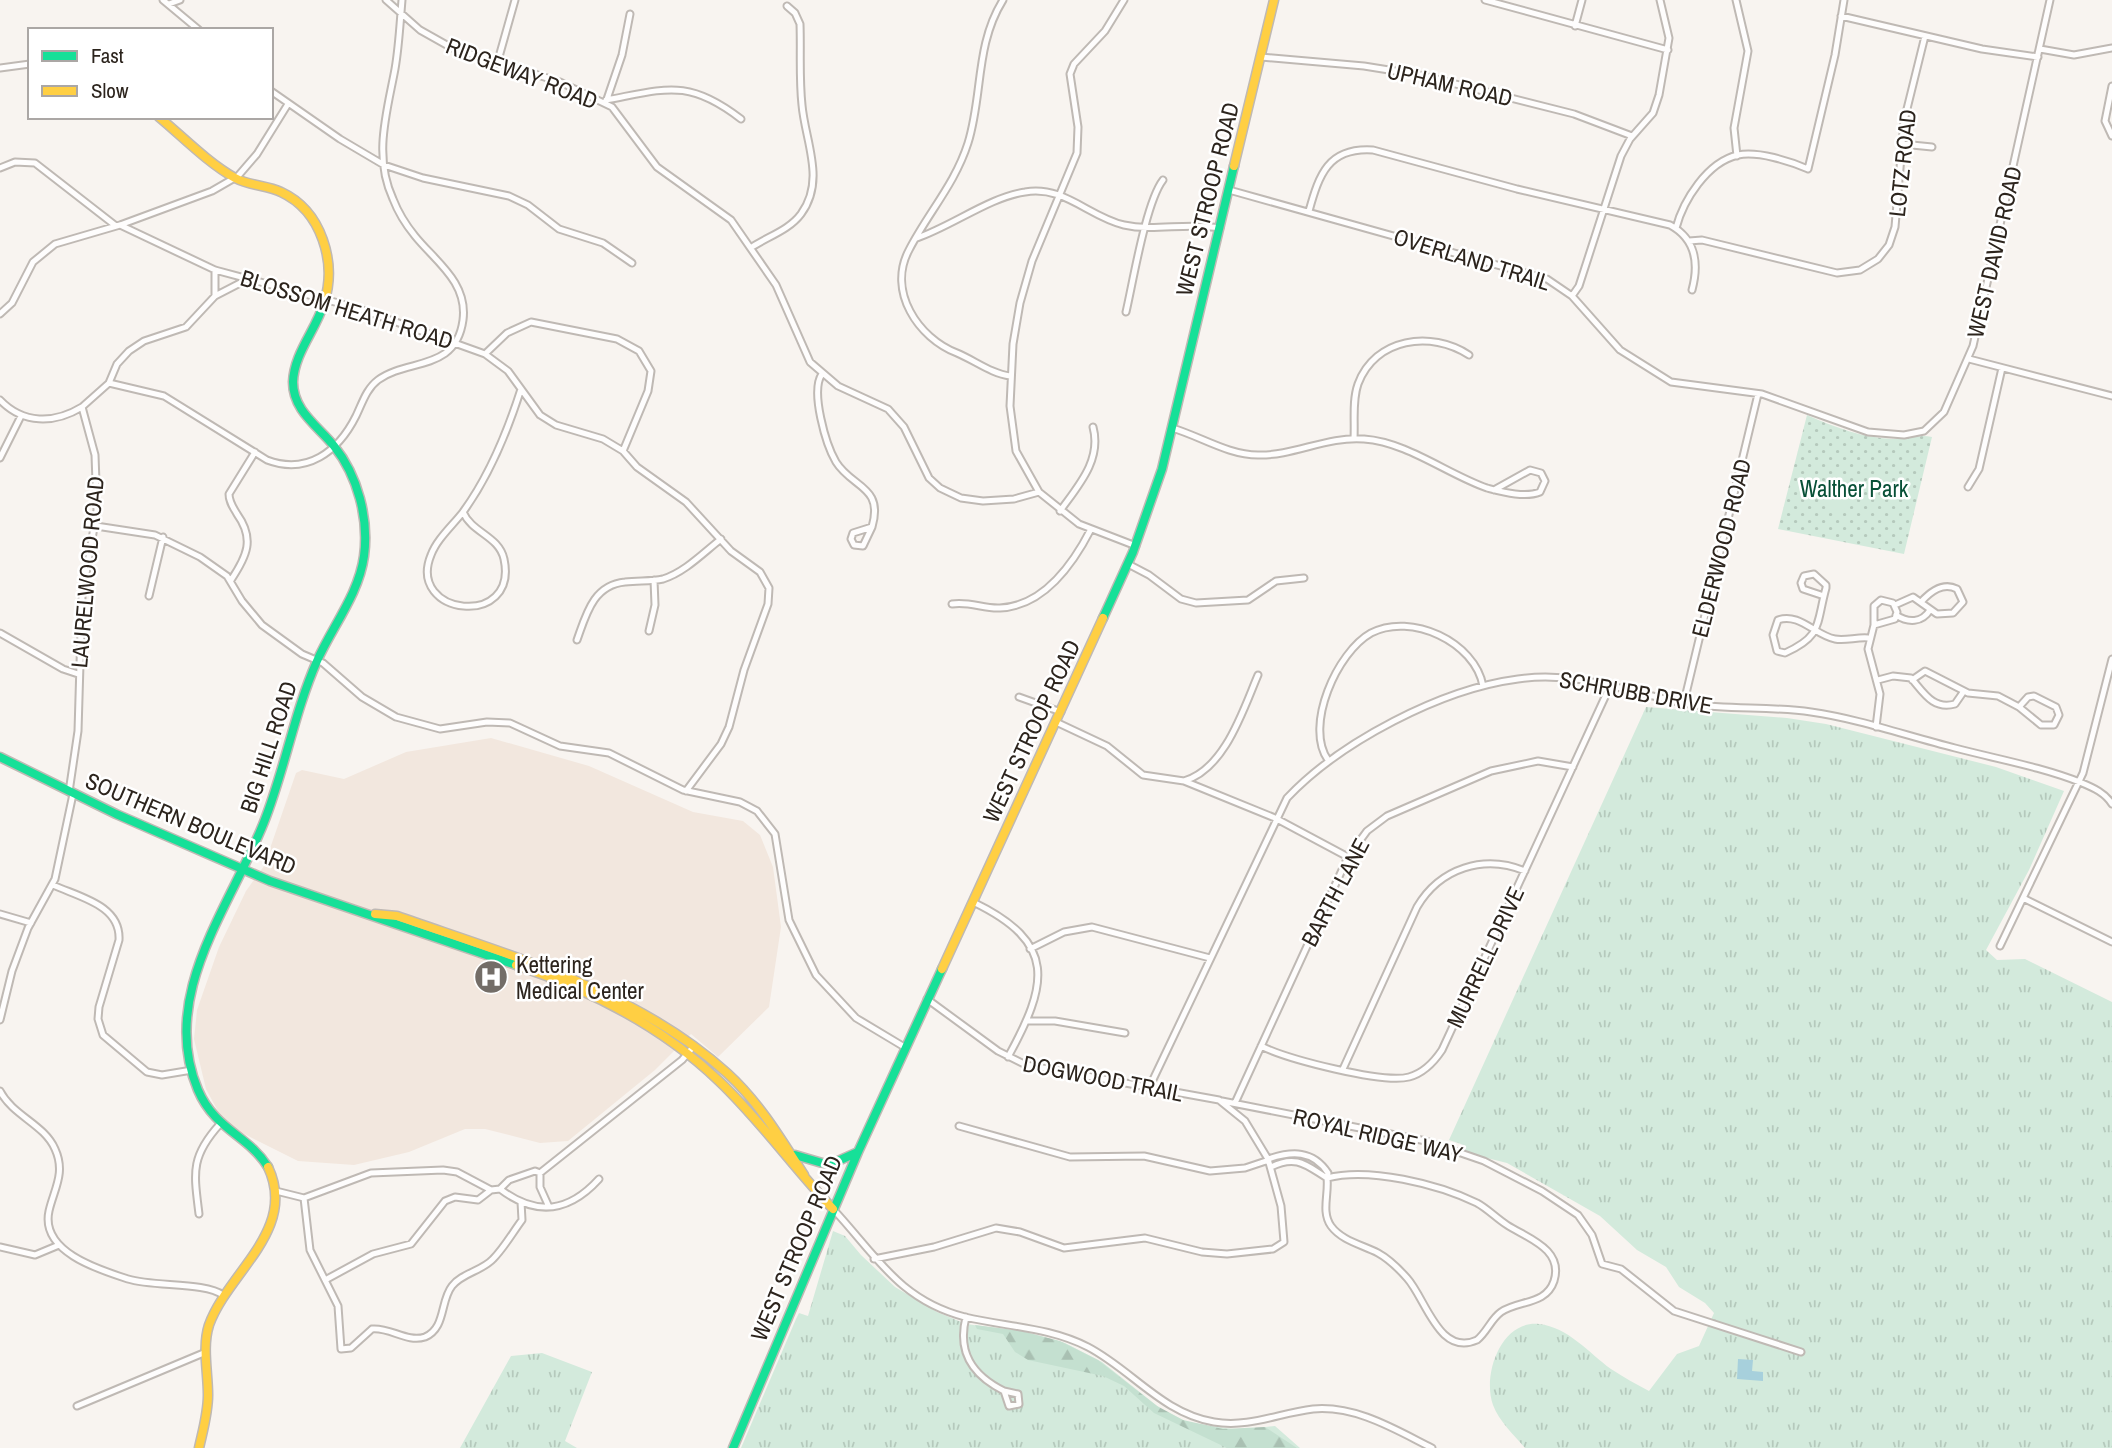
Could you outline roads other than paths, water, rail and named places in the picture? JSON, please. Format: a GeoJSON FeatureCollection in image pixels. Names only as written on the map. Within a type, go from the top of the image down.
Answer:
{"type":"FeatureCollection","features":[{"type":"Feature","properties":{"kind":"street"},"geometry":{"type":"LineString","coordinates":[[166,2],[180,0]]}},
{"type":"Feature","properties":{"kind":"street","name":"RIDGEWAY ROAD"},"geometry":{"type":"LineString","coordinates":[[386,0],[434,39],[497,64],[548,77],[606,102],[619,114],[650,161],[726,215],[752,247],[784,300],[807,356],[822,374],[838,386],[888,409],[904,427],[929,478],[940,488],[961,498],[983,501],[1014,499],[1039,492]]}},
{"type":"Feature","properties":{"kind":"street"},"geometry":{"type":"LineString","coordinates":[[109,383],[164,396],[254,452],[275,463],[295,465],[312,462],[335,447],[348,431],[367,393],[377,382],[391,373],[435,360],[456,341],[463,312],[456,284],[407,225],[392,198],[384,164],[383,132],[402,0]]}},
{"type":"Feature","properties":{"kind":"street"},"geometry":{"type":"LineString","coordinates":[[497,64],[515,0]]}},
{"type":"Feature","properties":{"kind":"street"},"geometry":{"type":"LineString","coordinates":[[1003,0],[982,49],[973,121],[963,157],[951,185],[907,254],[903,282],[907,302],[916,322],[930,338],[946,349],[1010,376]]}},
{"type":"Feature","properties":{"kind":"street"},"geometry":{"type":"LineString","coordinates":[[1124,0],[1105,31],[1074,64],[1070,74],[1078,140],[1074,162],[1027,279],[1016,322],[1010,376],[1013,440],[1021,462],[1039,492],[1060,511],[1091,529],[1136,546]]}},
{"type":"Feature","properties":{"kind":"street","name":"WEST STROOP ROAD"},"geometry":{"type":"LineString","coordinates":[[733,1448],[858,1152],[1136,546],[1162,469],[1275,0]]}},
{"type":"Feature","properties":{"kind":"street"},"geometry":{"type":"LineString","coordinates":[[1485,0],[1510,3],[1575,26],[1668,50]]}},
{"type":"Feature","properties":{"kind":"street"},"geometry":{"type":"LineString","coordinates":[[1575,26],[1582,0]]}},
{"type":"Feature","properties":{"kind":"street"},"geometry":{"type":"LineString","coordinates":[[1572,296],[1579,286],[1621,156],[1632,136],[1657,105],[1669,32],[1660,0]]}},
{"type":"Feature","properties":{"kind":"street"},"geometry":{"type":"LineString","coordinates":[[1736,0],[1748,51],[1734,128],[1737,156]]}},
{"type":"Feature","properties":{"kind":"street"},"geometry":{"type":"LineString","coordinates":[[1808,169],[1835,55],[1844,0]]}},
{"type":"Feature","properties":{"kind":"street","name":"WEST DAVID ROAD"},"geometry":{"type":"LineString","coordinates":[[2050,0],[1981,318],[1969,359],[2112,395]]}},
{"type":"Feature","properties":{"kind":"street"},"geometry":{"type":"LineString","coordinates":[[166,2],[198,28]]}},
{"type":"Feature","properties":{"kind":"street"},"geometry":{"type":"LineString","coordinates":[[752,247],[796,221],[806,206],[812,187],[814,166],[801,102],[800,24],[796,13],[787,6]]}},
{"type":"Feature","properties":{"kind":"street"},"geometry":{"type":"LineString","coordinates":[[629,14],[622,55],[606,102],[679,88],[709,98],[741,119]]}},
{"type":"Feature","properties":{"kind":"street"},"geometry":{"type":"LineString","coordinates":[[1840,16],[1925,36],[2038,57]]}},
{"type":"Feature","properties":{"kind":"street","name":"LOTZ ROAD"},"geometry":{"type":"LineString","coordinates":[[1689,241],[1702,240],[1826,272],[1844,274],[1860,270],[1878,259],[1892,240],[1907,108],[1925,36]]}},
{"type":"Feature","properties":{"kind":"street"},"geometry":{"type":"LineString","coordinates":[[2040,49],[2074,55],[2112,48]]}},
{"type":"Feature","properties":{"kind":"street","name":"UPHAM ROAD"},"geometry":{"type":"LineString","coordinates":[[1261,57],[1364,66],[1420,75],[1584,117],[1632,136]]}},
{"type":"Feature","properties":{"kind":"street"},"geometry":{"type":"LineString","coordinates":[[0,68],[28,64]]}},
{"type":"Feature","properties":{"kind":"street"},"geometry":{"type":"LineString","coordinates":[[2112,86],[2105,121],[2112,136]]}},
{"type":"Feature","properties":{"kind":"street"},"geometry":{"type":"LineString","coordinates":[[273,93],[384,164],[423,178],[509,196],[528,205],[559,229],[603,243],[632,263]]}},
{"type":"Feature","properties":{"kind":"street"},"geometry":{"type":"LineString","coordinates":[[0,314],[12,303],[30,267],[45,250],[66,239],[118,225],[212,191],[235,178],[257,154],[288,104]]}},
{"type":"Feature","properties":{"kind":"street","name":"BIG HILL ROAD"},"geometry":{"type":"LineString","coordinates":[[161,119],[235,178],[284,193],[306,211],[318,229],[327,252],[329,274],[326,299],[301,357],[293,386],[301,410],[335,447],[357,493],[364,523],[365,551],[356,586],[317,661],[268,813],[221,913],[190,996],[187,1042],[192,1070],[206,1104],[219,1124],[265,1158],[276,1191],[275,1214],[268,1237],[223,1295],[207,1330],[207,1410],[199,1448]]}},
{"type":"Feature","properties":{"kind":"street"},"geometry":{"type":"LineString","coordinates":[[1902,144],[1932,147]]}},
{"type":"Feature","properties":{"kind":"street"},"geometry":{"type":"LineString","coordinates":[[1309,211],[1327,166],[1345,153],[1362,149],[1676,228],[1689,241],[1696,263],[1692,290]]}},
{"type":"Feature","properties":{"kind":"street"},"geometry":{"type":"LineString","coordinates":[[1676,228],[1685,203],[1695,190],[1720,164],[1737,156],[1766,157],[1808,169],[1813,177]]}},
{"type":"Feature","properties":{"kind":"street","name":"BLOSSOM HEATH ROAD"},"geometry":{"type":"LineString","coordinates":[[0,168],[15,162],[35,163],[118,225],[215,270],[326,299],[456,341],[485,354],[508,370],[534,408],[548,421],[603,439],[623,451],[637,467],[686,502],[721,539],[765,578],[769,593],[725,737],[686,791]]}},
{"type":"Feature","properties":{"kind":"street"},"geometry":{"type":"LineString","coordinates":[[1126,312],[1155,192],[1163,180]]}},
{"type":"Feature","properties":{"kind":"street","name":"OVERLAND TRAIL"},"geometry":{"type":"LineString","coordinates":[[1229,190],[1540,276],[1572,296],[1612,342],[1654,374],[1692,387],[1758,394],[1858,430],[1890,435],[1924,431],[1941,416],[1969,359]]}},
{"type":"Feature","properties":{"kind":"street"},"geometry":{"type":"LineString","coordinates":[[917,238],[1016,194],[1036,191],[1060,195],[1112,222],[1145,228],[1191,223],[1220,228]]}},
{"type":"Feature","properties":{"kind":"street"},"geometry":{"type":"LineString","coordinates":[[215,270],[215,296]]}},
{"type":"Feature","properties":{"kind":"street"},"geometry":{"type":"LineString","coordinates":[[0,400],[21,416],[38,419],[57,418],[82,407],[109,383],[117,365],[129,351],[144,341],[186,327],[215,296],[246,280]]}},
{"type":"Feature","properties":{"kind":"street"},"geometry":{"type":"LineString","coordinates":[[485,354],[507,333],[531,322],[617,339],[639,351],[650,371],[648,391],[623,451]]}},
{"type":"Feature","properties":{"kind":"street"},"geometry":{"type":"LineString","coordinates":[[1354,438],[1356,391],[1368,365],[1380,354],[1414,341],[1453,346],[1469,355]]}},
{"type":"Feature","properties":{"kind":"street"},"geometry":{"type":"LineString","coordinates":[[1968,487],[1979,469],[2002,368]]}},
{"type":"Feature","properties":{"kind":"street"},"geometry":{"type":"LineString","coordinates":[[822,374],[816,384],[816,395],[832,452],[839,466],[870,494],[875,513],[872,527]]}},
{"type":"Feature","properties":{"kind":"street"},"geometry":{"type":"LineString","coordinates":[[463,512],[471,526],[496,543],[504,560],[504,576],[498,592],[487,602],[474,607],[460,607],[446,601],[435,591],[428,574],[429,559],[435,547],[463,512],[495,458],[521,389]]}},
{"type":"Feature","properties":{"kind":"street","name":"ELDERWOOD ROAD"},"geometry":{"type":"LineString","coordinates":[[1684,702],[1758,394]]}},
{"type":"Feature","properties":{"kind":"street","name":"LAURELWOOD ROAD"},"geometry":{"type":"LineString","coordinates":[[0,1020],[12,971],[31,923],[53,885],[62,853],[78,741],[82,597],[96,526],[95,456],[82,407]]}},
{"type":"Feature","properties":{"kind":"street"},"geometry":{"type":"LineString","coordinates":[[0,458],[21,416]]}},
{"type":"Feature","properties":{"kind":"street"},"geometry":{"type":"LineString","coordinates":[[1060,511],[1094,456],[1096,440],[1093,427]]}},
{"type":"Feature","properties":{"kind":"street"},"geometry":{"type":"LineString","coordinates":[[1172,428],[1233,450],[1258,455],[1354,438],[1392,445],[1491,489],[1536,494],[1543,489],[1545,481],[1541,474],[1530,470],[1491,489]]}},
{"type":"Feature","properties":{"kind":"street"},"geometry":{"type":"LineString","coordinates":[[231,580],[245,557],[249,538],[245,525],[229,502],[229,494],[254,452]]}},
{"type":"Feature","properties":{"kind":"street"},"geometry":{"type":"LineString","coordinates":[[96,526],[163,537],[200,557],[231,580],[242,601],[262,625],[317,661],[369,702],[409,723],[440,729],[487,722],[510,723],[560,747],[609,753],[686,791],[740,802],[762,816],[775,834],[789,920],[817,975],[856,1018],[906,1048]]}},
{"type":"Feature","properties":{"kind":"street"},"geometry":{"type":"LineString","coordinates":[[952,604],[1006,607],[1039,595],[1075,557],[1091,529]]}},
{"type":"Feature","properties":{"kind":"street"},"geometry":{"type":"LineString","coordinates":[[149,596],[163,537]]}},
{"type":"Feature","properties":{"kind":"street"},"geometry":{"type":"LineString","coordinates":[[577,640],[590,605],[601,592],[618,583],[654,580],[683,569],[721,539]]}},
{"type":"Feature","properties":{"kind":"street"},"geometry":{"type":"LineString","coordinates":[[1128,564],[1149,575],[1181,599],[1196,603],[1248,600],[1276,581],[1304,578]]}},
{"type":"Feature","properties":{"kind":"street"},"geometry":{"type":"LineString","coordinates":[[1824,596],[1803,589],[1801,583],[1804,576],[1814,574],[1824,580],[1826,587],[1824,596],[1815,630],[1809,641],[1785,653],[1775,648],[1774,629],[1781,618],[1796,620],[1815,630],[1836,640],[1868,638]]}},
{"type":"Feature","properties":{"kind":"street"},"geometry":{"type":"LineString","coordinates":[[649,631],[655,605],[654,580]]}},
{"type":"Feature","properties":{"kind":"street"},"geometry":{"type":"LineString","coordinates":[[1895,605],[1909,597],[1940,614],[1957,611],[1963,602],[1960,593],[1952,587],[1940,588],[1921,602]]}},
{"type":"Feature","properties":{"kind":"street"},"geometry":{"type":"LineString","coordinates":[[1876,727],[1880,703],[1878,680],[1869,656],[1868,638],[1874,625],[1873,610],[1877,602],[1885,600],[1895,605]]}},
{"type":"Feature","properties":{"kind":"street"},"geometry":{"type":"LineString","coordinates":[[1874,625],[1892,622],[1896,615],[1895,605]]}},
{"type":"Feature","properties":{"kind":"street"},"geometry":{"type":"LineString","coordinates":[[1896,615],[1905,621],[1917,621],[1926,617],[1930,610]]}},
{"type":"Feature","properties":{"kind":"street"},"geometry":{"type":"LineString","coordinates":[[1328,760],[1318,738],[1321,712],[1343,663],[1358,643],[1371,633],[1401,627],[1441,637],[1458,646],[1473,661],[1483,686]]}},
{"type":"Feature","properties":{"kind":"street"},"geometry":{"type":"LineString","coordinates":[[0,633],[78,674]]}},
{"type":"Feature","properties":{"kind":"street"},"geometry":{"type":"LineString","coordinates":[[2000,946],[2079,782],[2112,659]]}},
{"type":"Feature","properties":{"kind":"street"},"geometry":{"type":"LineString","coordinates":[[1912,680],[1925,671],[1964,691],[1998,696],[2019,707],[2045,727],[2054,725],[2059,719],[2056,707],[2034,696],[2025,699],[2019,707]]}},
{"type":"Feature","properties":{"kind":"street"},"geometry":{"type":"LineString","coordinates":[[1184,781],[1206,768],[1222,749],[1258,676]]}},
{"type":"Feature","properties":{"kind":"street","name":"SCHRUBB DRIVE"},"geometry":{"type":"LineString","coordinates":[[1149,1088],[1275,818],[1287,798],[1328,760],[1400,720],[1483,686],[1545,676],[1611,684],[1684,702],[1799,710],[1876,727],[2079,782],[2100,791],[2112,804]]}},
{"type":"Feature","properties":{"kind":"street"},"geometry":{"type":"LineString","coordinates":[[1878,680],[1893,676],[1912,680],[1926,698],[1946,705],[1955,704],[1964,691]]}},
{"type":"Feature","properties":{"kind":"street","name":"MURRELL DRIVE"},"geometry":{"type":"LineString","coordinates":[[1261,1046],[1288,1057],[1401,1079],[1414,1076],[1431,1065],[1442,1050],[1611,684]]}},
{"type":"Feature","properties":{"kind":"street"},"geometry":{"type":"LineString","coordinates":[[1018,697],[1061,712]]}},
{"type":"Feature","properties":{"kind":"street"},"geometry":{"type":"LineString","coordinates":[[1056,722],[1107,746],[1143,775],[1184,781],[1275,818],[1348,857]]}},
{"type":"Feature","properties":{"kind":"street","name":"SOUTHERN BOULEVARD"},"geometry":{"type":"LineString","coordinates":[[0,757],[71,793],[243,869],[372,914],[393,925],[563,983],[625,1013],[691,1049],[749,1098],[794,1155],[807,1179]]}},
{"type":"Feature","properties":{"kind":"street","name":"BARTH LANE"},"geometry":{"type":"LineString","coordinates":[[1234,1102],[1348,857],[1367,831],[1387,816],[1491,771],[1538,761],[1573,767]]}},
{"type":"Feature","properties":{"kind":"street"},"geometry":{"type":"LineString","coordinates":[[1343,1069],[1417,907],[1432,887],[1455,870],[1481,864],[1502,863],[1525,872]]}},
{"type":"Feature","properties":{"kind":"street"},"geometry":{"type":"LineString","coordinates":[[53,885],[105,909],[118,928],[119,940],[99,1007],[98,1019],[103,1035],[147,1072],[162,1075],[192,1070]]}},
{"type":"Feature","properties":{"kind":"street"},"geometry":{"type":"LineString","coordinates":[[2022,898],[2112,942]]}},
{"type":"Feature","properties":{"kind":"street"},"geometry":{"type":"LineString","coordinates":[[973,902],[1010,924],[1030,949],[1040,978],[1037,996],[1027,1021],[1007,1057]]}},
{"type":"Feature","properties":{"kind":"street"},"geometry":{"type":"LineString","coordinates":[[0,914],[31,923]]}},
{"type":"Feature","properties":{"kind":"street"},"geometry":{"type":"LineString","coordinates":[[1030,949],[1065,932],[1092,927],[1210,958]]}},
{"type":"Feature","properties":{"kind":"street","name":"DOGWOOD TRAIL"},"geometry":{"type":"LineString","coordinates":[[928,999],[1007,1057],[1026,1065],[1219,1100]]}},
{"type":"Feature","properties":{"kind":"street"},"geometry":{"type":"LineString","coordinates":[[1027,1021],[1055,1021],[1125,1033]]}},
{"type":"Feature","properties":{"kind":"street"},"geometry":{"type":"LineString","coordinates":[[540,1173],[691,1049]]}},
{"type":"Feature","properties":{"kind":"street","name":"SOUTHERN BOULEVARD"},"geometry":{"type":"LineString","coordinates":[[691,1049],[743,1103],[791,1165],[807,1179],[874,1259],[913,1294],[966,1317],[1036,1328],[1066,1337],[1109,1359],[1165,1403],[1203,1419],[1251,1423],[1312,1409],[1335,1409],[1372,1420],[1432,1448]]}},
{"type":"Feature","properties":{"kind":"street"},"geometry":{"type":"LineString","coordinates":[[0,1091],[14,1110],[48,1138],[57,1152],[59,1182],[48,1220],[59,1245],[97,1268],[133,1281],[204,1288],[223,1295]]}},
{"type":"Feature","properties":{"kind":"street"},"geometry":{"type":"LineString","coordinates":[[1219,1100],[1234,1102]]}},
{"type":"Feature","properties":{"kind":"street"},"geometry":{"type":"LineString","coordinates":[[874,1259],[934,1247],[996,1228],[1012,1230],[1065,1248],[1145,1238],[1202,1252],[1227,1254],[1273,1250],[1285,1239],[1272,1167],[1245,1121],[1219,1100]]}},
{"type":"Feature","properties":{"kind":"street","name":"ROYAL RIDGE WAY"},"geometry":{"type":"LineString","coordinates":[[1234,1102],[1426,1141],[1484,1161],[1531,1185],[1578,1215],[1592,1235],[1602,1264],[1621,1269],[1674,1311],[1801,1352]]}},
{"type":"Feature","properties":{"kind":"street"},"geometry":{"type":"LineString","coordinates":[[198,1214],[194,1181],[196,1158],[219,1124]]}},
{"type":"Feature","properties":{"kind":"street","name":"ROYAL RIDGE WAY"},"geometry":{"type":"LineString","coordinates":[[959,1126],[1070,1157],[1144,1156],[1210,1171],[1245,1168],[1276,1156],[1299,1153],[1318,1166],[1327,1178],[1326,1212],[1333,1228],[1347,1239],[1382,1255],[1401,1272],[1443,1334],[1461,1344],[1477,1340],[1501,1312],[1539,1299],[1551,1288],[1555,1270],[1544,1247],[1477,1204],[1443,1190],[1371,1175],[1345,1174],[1327,1178]]}},
{"type":"Feature","properties":{"kind":"street"},"geometry":{"type":"LineString","coordinates":[[794,1155],[829,1165],[858,1152]]}},
{"type":"Feature","properties":{"kind":"street"},"geometry":{"type":"LineString","coordinates":[[1296,1162],[1299,1153]]}},
{"type":"Feature","properties":{"kind":"street"},"geometry":{"type":"LineString","coordinates":[[1276,1156],[1279,1163]]}},
{"type":"Feature","properties":{"kind":"street","name":"ROYAL RIDGE WAY"},"geometry":{"type":"LineString","coordinates":[[1272,1167],[1279,1163],[1296,1162],[1318,1166]]}},
{"type":"Feature","properties":{"kind":"street"},"geometry":{"type":"LineString","coordinates":[[276,1191],[304,1198],[360,1176],[390,1170],[451,1170],[491,1190]]}},
{"type":"Feature","properties":{"kind":"street"},"geometry":{"type":"LineString","coordinates":[[500,1189],[509,1180],[535,1171],[540,1173]]}},
{"type":"Feature","properties":{"kind":"street"},"geometry":{"type":"LineString","coordinates":[[540,1173],[541,1192],[549,1207]]}},
{"type":"Feature","properties":{"kind":"street"},"geometry":{"type":"LineString","coordinates":[[327,1279],[373,1254],[411,1244],[445,1200],[455,1197],[478,1200],[491,1190],[500,1189],[521,1202],[549,1207],[567,1205],[580,1199],[599,1178]]}},
{"type":"Feature","properties":{"kind":"street"},"geometry":{"type":"LineString","coordinates":[[304,1198],[310,1250],[327,1279],[338,1306],[341,1349],[351,1348],[362,1335],[376,1328],[411,1338],[432,1332],[439,1322],[451,1287],[493,1260],[522,1220],[521,1202]]}},
{"type":"Feature","properties":{"kind":"street"},"geometry":{"type":"LineString","coordinates":[[0,1247],[35,1255],[59,1245]]}},
{"type":"Feature","properties":{"kind":"street"},"geometry":{"type":"LineString","coordinates":[[966,1317],[961,1339],[965,1353],[981,1374],[1004,1391]]}},
{"type":"Feature","properties":{"kind":"street"},"geometry":{"type":"LineString","coordinates":[[78,1406],[206,1352]]}},
{"type":"Feature","properties":{"kind":"water"},"geometry":{"type":"Polygon","coordinates":[[[1738,1359],[1753,1360],[1752,1371],[1763,1372],[1763,1381],[1737,1379],[1738,1359]]]}},
{"type":"Feature","properties":{"kind":"place","name":"Kettering Medical Center"},"geometry":{"type":"Point","coordinates":[491,977]}},
{"type":"Feature","properties":{"kind":"park label","name":"Walther Park"},"geometry":{"type":"Point","coordinates":[1854,488]}}]}
